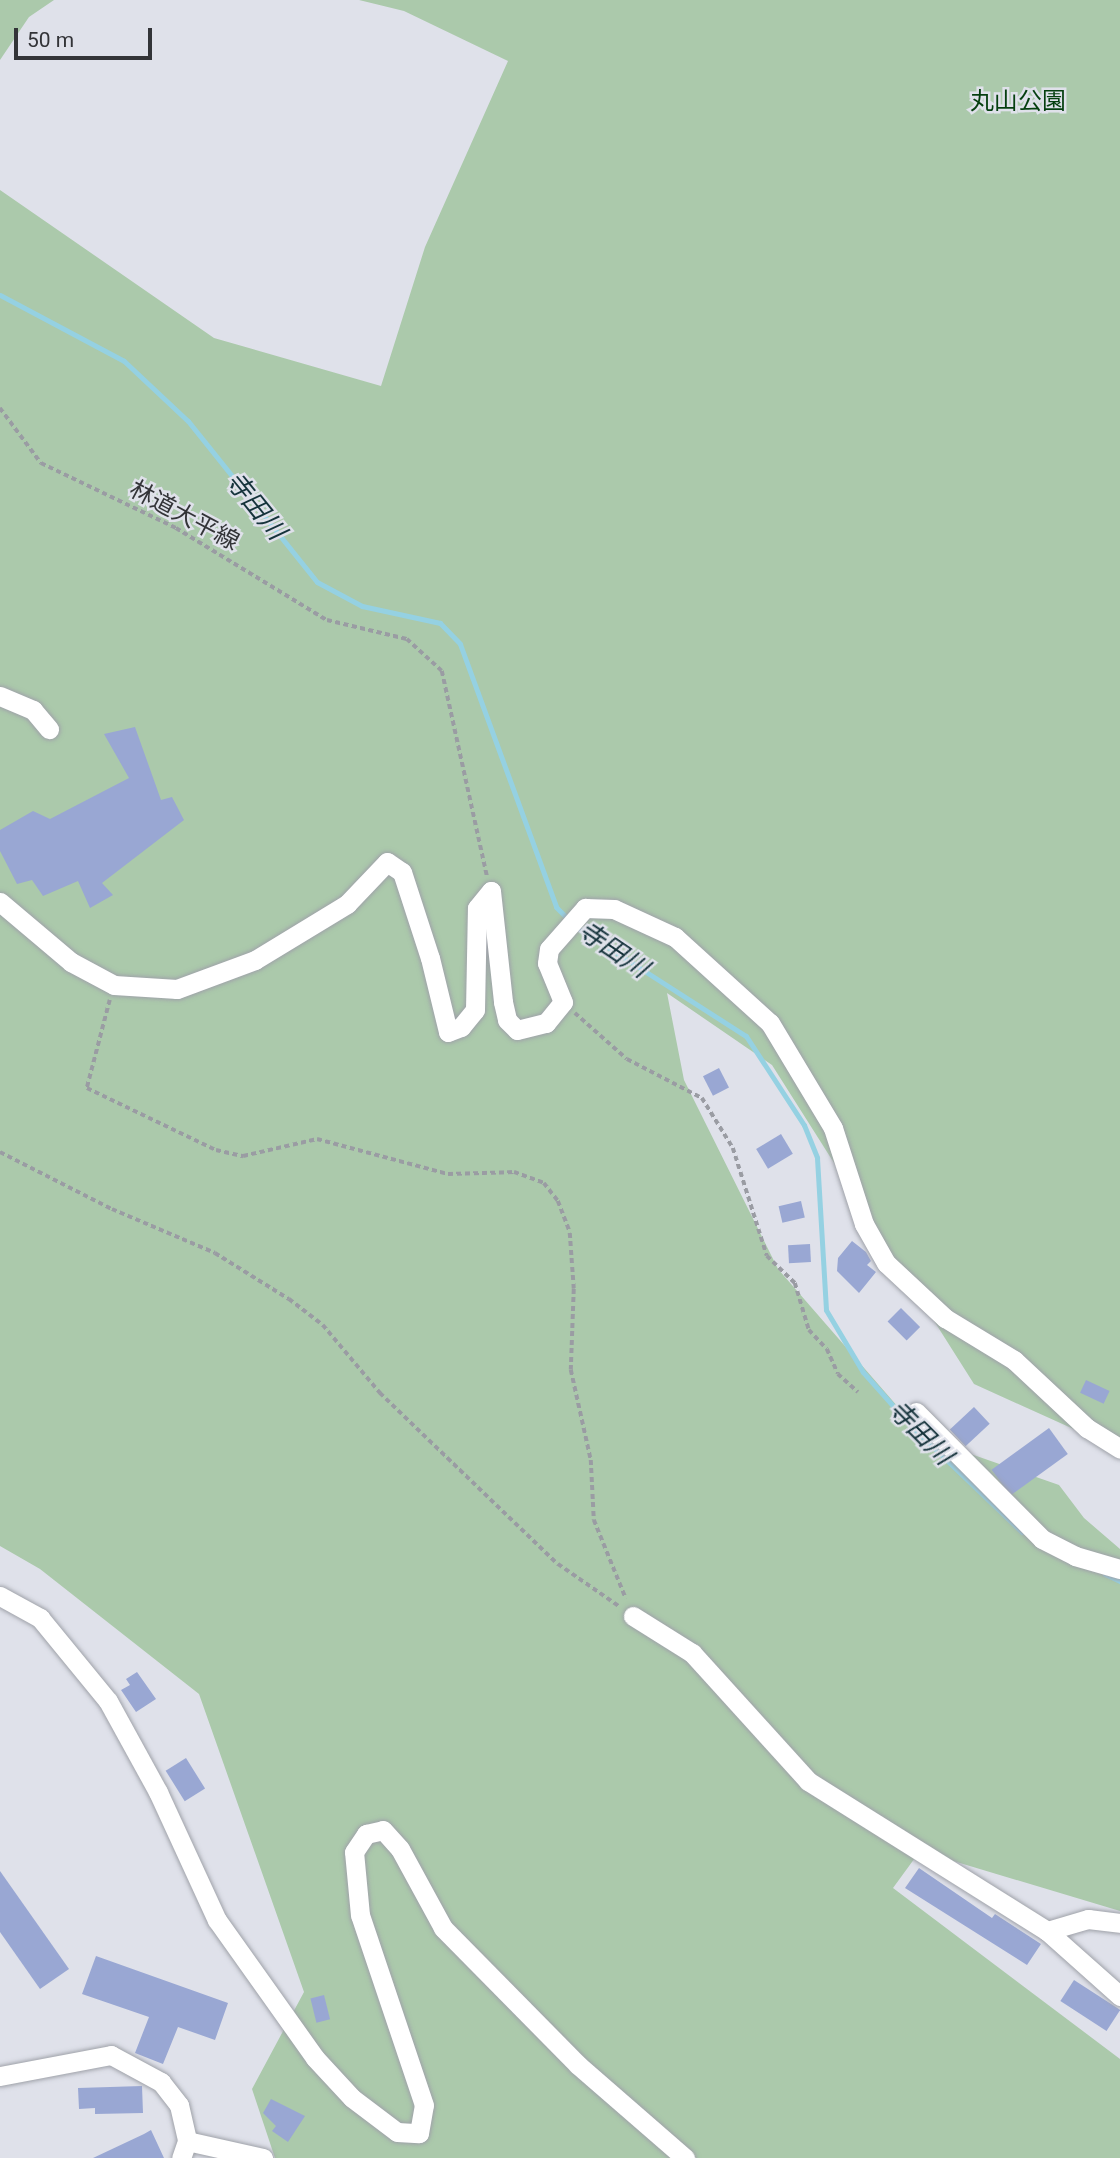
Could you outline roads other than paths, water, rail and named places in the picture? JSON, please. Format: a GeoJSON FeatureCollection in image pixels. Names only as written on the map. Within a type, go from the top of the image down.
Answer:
{"type":"FeatureCollection","features":[{"type":"Feature","properties":{"kind":"street"},"geometry":{"type":"LineString","coordinates":[[0,696],[33,710],[49,729]]}},
{"type":"Feature","properties":{"kind":"street"},"geometry":{"type":"LineString","coordinates":[[0,902],[71,962],[114,985],[177,989],[255,960],[347,904],[387,862],[402,872],[430,957],[448,1032],[461,1027],[475,1010],[477,908],[491,891],[507,1020],[517,1030],[531,1030],[546,1023],[563,1002],[547,964],[549,949],[585,908],[614,909],[674,937],[770,1023],[833,1128],[864,1224],[886,1262],[945,1318],[1014,1360],[1087,1428],[1120,1449]]}},
{"type":"Feature","properties":{"kind":"street"},"geometry":{"type":"LineString","coordinates":[[916,1412],[1042,1539],[1074,1556],[1120,1569]]}},
{"type":"Feature","properties":{"kind":"street"},"geometry":{"type":"LineString","coordinates":[[0,1596],[40,1618],[108,1700],[158,1792],[217,1920],[315,2058],[352,2098],[397,2132],[419,2133],[424,2105],[360,1915],[355,1852],[366,1834],[383,1830],[400,1849],[443,1928],[578,2065],[685,2158]]}},
{"type":"Feature","properties":{"kind":"street"},"geometry":{"type":"LineString","coordinates":[[633,1616],[692,1653],[808,1782],[1047,1931],[1120,1996]]}},
{"type":"Feature","properties":{"kind":"street"},"geometry":{"type":"LineString","coordinates":[[1047,1931],[1088,1919],[1120,1923]]}},
{"type":"Feature","properties":{"kind":"street"},"geometry":{"type":"LineString","coordinates":[[0,2076],[111,2055],[160,2082],[179,2105],[184,2150],[263,2158]]}},
{"type":"Feature","properties":{"kind":"waterway","name":"寺田川"},"geometry":{"type":"LineString","coordinates":[[0,295],[124,361],[188,421],[317,582],[362,606],[440,623],[460,644],[556,907],[569,920]]}},
{"type":"Feature","properties":{"kind":"waterway","name":"寺田川"},"geometry":{"type":"LineString","coordinates":[[576,927],[746,1036],[804,1125],[817,1158],[826,1310],[863,1372],[910,1425],[1022,1532]]}},
{"type":"Feature","properties":{"kind":"waterway","name":"寺田川"},"geometry":{"type":"LineString","coordinates":[[1105,1574],[1120,1581]]}},
{"type":"Feature","properties":{"kind":"park label","name":"丸山公園"},"geometry":{"type":"Point","coordinates":[1018,102]}}]}
